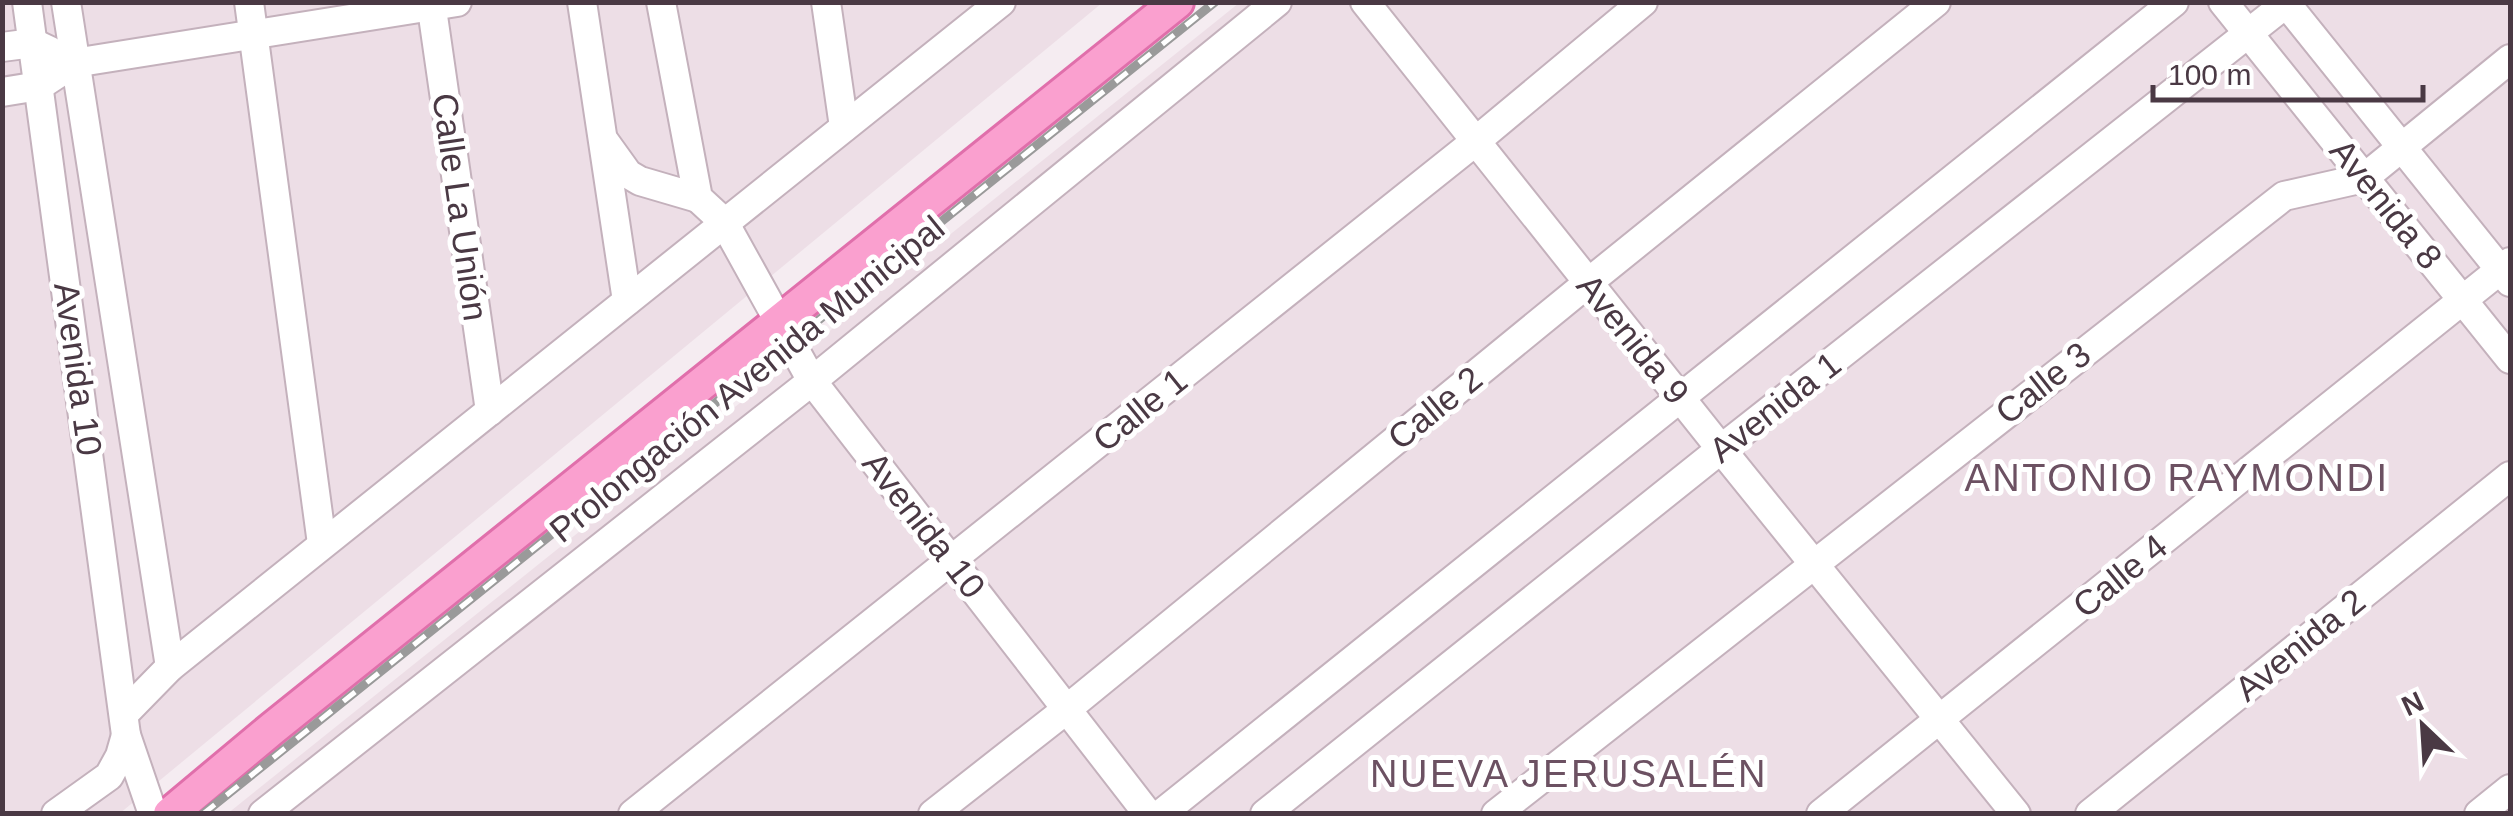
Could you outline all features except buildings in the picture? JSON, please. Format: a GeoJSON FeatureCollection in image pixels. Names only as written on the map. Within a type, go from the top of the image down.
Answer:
{"type":"FeatureCollection","features":[{"type":"Feature","properties":{"kind":"main road","name":"Prolongación Avenida Municipal"},"geometry":{"type":"LineString","coordinates":[[170,814],[1177,2]]}},
{"type":"Feature","properties":{"kind":"street","name":"Avenida 10"},"geometry":{"type":"LineString","coordinates":[[27,2],[126,724],[153,814]]}},
{"type":"Feature","properties":{"kind":"street","name":"Avenida 10"},"geometry":{"type":"LineString","coordinates":[[66,2],[170,667]]}},
{"type":"Feature","properties":{"kind":"street"},"geometry":{"type":"LineString","coordinates":[[249,2],[322,544]]}},
{"type":"Feature","properties":{"kind":"street"},"geometry":{"type":"LineString","coordinates":[[582,2],[628,301]]}},
{"type":"Feature","properties":{"kind":"street"},"geometry":{"type":"LineString","coordinates":[[602,138],[628,174],[698,198],[661,2]]}},
{"type":"Feature","properties":{"kind":"street"},"geometry":{"type":"LineString","coordinates":[[826,2],[844,127]]}},
{"type":"Feature","properties":{"kind":"street"},"geometry":{"type":"LineString","coordinates":[[56,814],[109,776],[120,756],[126,724],[170,667],[1001,2]]}},
{"type":"Feature","properties":{"kind":"street","name":"Prolongación Avenida Municipal"},"geometry":{"type":"LineString","coordinates":[[274,810],[812,381],[1277,2]]}},
{"type":"Feature","properties":{"kind":"street","name":"Avenida 9"},"geometry":{"type":"LineString","coordinates":[[1366,2],[2016,814]]}},
{"type":"Feature","properties":{"kind":"street","name":"Calle 1"},"geometry":{"type":"LineString","coordinates":[[634,814],[1476,142],[1643,2]]}},
{"type":"Feature","properties":{"kind":"street","name":"Calle 2"},"geometry":{"type":"LineString","coordinates":[[934,814],[1936,2]]}},
{"type":"Feature","properties":{"kind":"street","name":"Avenida 1"},"geometry":{"type":"LineString","coordinates":[[1162,814],[2174,2]]}},
{"type":"Feature","properties":{"kind":"street","name":"Avenida 8"},"geometry":{"type":"LineString","coordinates":[[2223,2],[2510,358]]}},
{"type":"Feature","properties":{"kind":"street","name":"Avenida 1"},"geometry":{"type":"LineString","coordinates":[[1264,814],[2286,3]]}},
{"type":"Feature","properties":{"kind":"street","name":"Avenida 8"},"geometry":{"type":"LineString","coordinates":[[2286,3],[2507,272]]}},
{"type":"Feature","properties":{"kind":"street"},"geometry":{"type":"LineString","coordinates":[[2,92],[39,86],[74,62],[439,4]]}},
{"type":"Feature","properties":{"kind":"street","name":"Calle La Unión"},"geometry":{"type":"LineString","coordinates":[[439,4],[490,412]]}},
{"type":"Feature","properties":{"kind":"street"},"geometry":{"type":"LineString","coordinates":[[2,47],[33,42],[74,62]]}},
{"type":"Feature","properties":{"kind":"street","name":"Calle 3"},"geometry":{"type":"LineString","coordinates":[[1496,814],[2284,196],[2364,178],[2510,59]]}},
{"type":"Feature","properties":{"kind":"street","name":"Avenida 10"},"geometry":{"type":"LineString","coordinates":[[698,198],[724,222],[812,381],[1148,814]]}},
{"type":"Feature","properties":{"kind":"street","name":"Calle 4"},"geometry":{"type":"LineString","coordinates":[[1822,814],[2464,300],[2507,272]]}},
{"type":"Feature","properties":{"kind":"street","name":"Avenida 2"},"geometry":{"type":"LineString","coordinates":[[2090,814],[2510,476]]}},
{"type":"Feature","properties":{"kind":"street"},"geometry":{"type":"LineString","coordinates":[[2478,814],[2510,789]]}},
{"type":"Feature","properties":{"kind":"shaded area"},"geometry":{"type":"Polygon","coordinates":[[[2,3],[1102,3],[119,814],[3,813],[2,3]]]}},
{"type":"Feature","properties":{"kind":"shaded area"},"geometry":{"type":"Polygon","coordinates":[[[1239,3],[2510,3],[2510,813],[227,814],[1239,3]]]}},
{"type":"Feature","properties":{"kind":"railway"},"geometry":{"type":"LineString","coordinates":[[203,814],[1215,2]]}},
{"type":"Feature","properties":{"kind":"district","name":"ANTONIO RAYMONDI"},"geometry":{"type":"Point","coordinates":[2177,478]}},
{"type":"Feature","properties":{"kind":"district","name":"NUEVA JERUSALÉN"},"geometry":{"type":"Point","coordinates":[1569,774]}}]}
